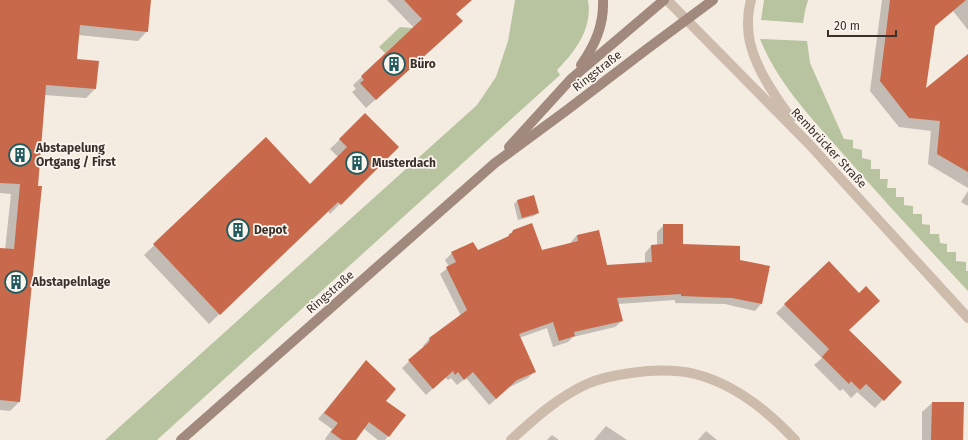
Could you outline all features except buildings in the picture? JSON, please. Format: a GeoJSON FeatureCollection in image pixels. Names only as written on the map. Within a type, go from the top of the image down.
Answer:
{"type":"FeatureCollection","features":[{"type":"Feature","properties":{"kind":"main road"},"geometry":{"type":"LineString","coordinates":[[571,78],[591,50],[600,30],[603,0]]}},
{"type":"Feature","properties":{"kind":"main road","name":"Ringstraße"},"geometry":{"type":"LineString","coordinates":[[495,162],[571,78],[666,0]]}},
{"type":"Feature","properties":{"kind":"main road","name":"Ringstraße"},"geometry":{"type":"LineString","coordinates":[[181,440],[495,162],[567,110],[713,0]]}},
{"type":"Feature","properties":{"kind":"street","name":"Rembrücker Straße"},"geometry":{"type":"LineString","coordinates":[[666,0],[809,144],[968,318]]}},
{"type":"Feature","properties":{"kind":"street"},"geometry":{"type":"LineString","coordinates":[[751,0],[748,27],[751,46],[760,68],[781,105],[809,144]]}},
{"type":"Feature","properties":{"kind":"street"},"geometry":{"type":"LineString","coordinates":[[511,440],[554,404],[587,384],[622,374],[669,370],[695,374],[718,382],[740,394],[754,402],[776,420],[795,440]]}},
{"type":"Feature","properties":{"kind":"green space"},"geometry":{"type":"Polygon","coordinates":[[[515,0],[588,0],[588,20],[585,30],[576,47],[557,70],[560,75],[157,440],[105,440],[477,105],[496,77],[508,41],[515,0]]]}},
{"type":"Feature","properties":{"kind":"green space"},"geometry":{"type":"Polygon","coordinates":[[[764,0],[808,0],[803,23],[761,20],[764,0]]]}},
{"type":"Feature","properties":{"kind":"green space"},"geometry":{"type":"Polygon","coordinates":[[[400,27],[413,28],[385,53],[379,47],[400,27]]]}},
{"type":"Feature","properties":{"kind":"green space"},"geometry":{"type":"Polygon","coordinates":[[[760,39],[807,41],[810,63],[844,139],[853,140],[853,148],[862,150],[862,158],[871,160],[871,169],[880,169],[880,179],[888,179],[887,188],[896,188],[896,197],[904,197],[904,205],[913,206],[913,214],[922,214],[922,224],[930,225],[930,234],[939,234],[940,243],[947,244],[947,252],[956,252],[956,261],[966,262],[966,271],[968,271],[968,291],[797,101],[776,71],[760,39]]]}},
{"type":"Feature","properties":{"kind":"place","name":"Büro"},"geometry":{"type":"Point","coordinates":[394,64]}},
{"type":"Feature","properties":{"kind":"place","name":"Abstapelung Ortgang / First"},"geometry":{"type":"Point","coordinates":[20,155]}},
{"type":"Feature","properties":{"kind":"place","name":"Musterdach"},"geometry":{"type":"Point","coordinates":[357,163]}},
{"type":"Feature","properties":{"kind":"place","name":"Depot"},"geometry":{"type":"Point","coordinates":[238,230]}},
{"type":"Feature","properties":{"kind":"place","name":"Abstapelnlage"},"geometry":{"type":"Point","coordinates":[16,282]}}]}
